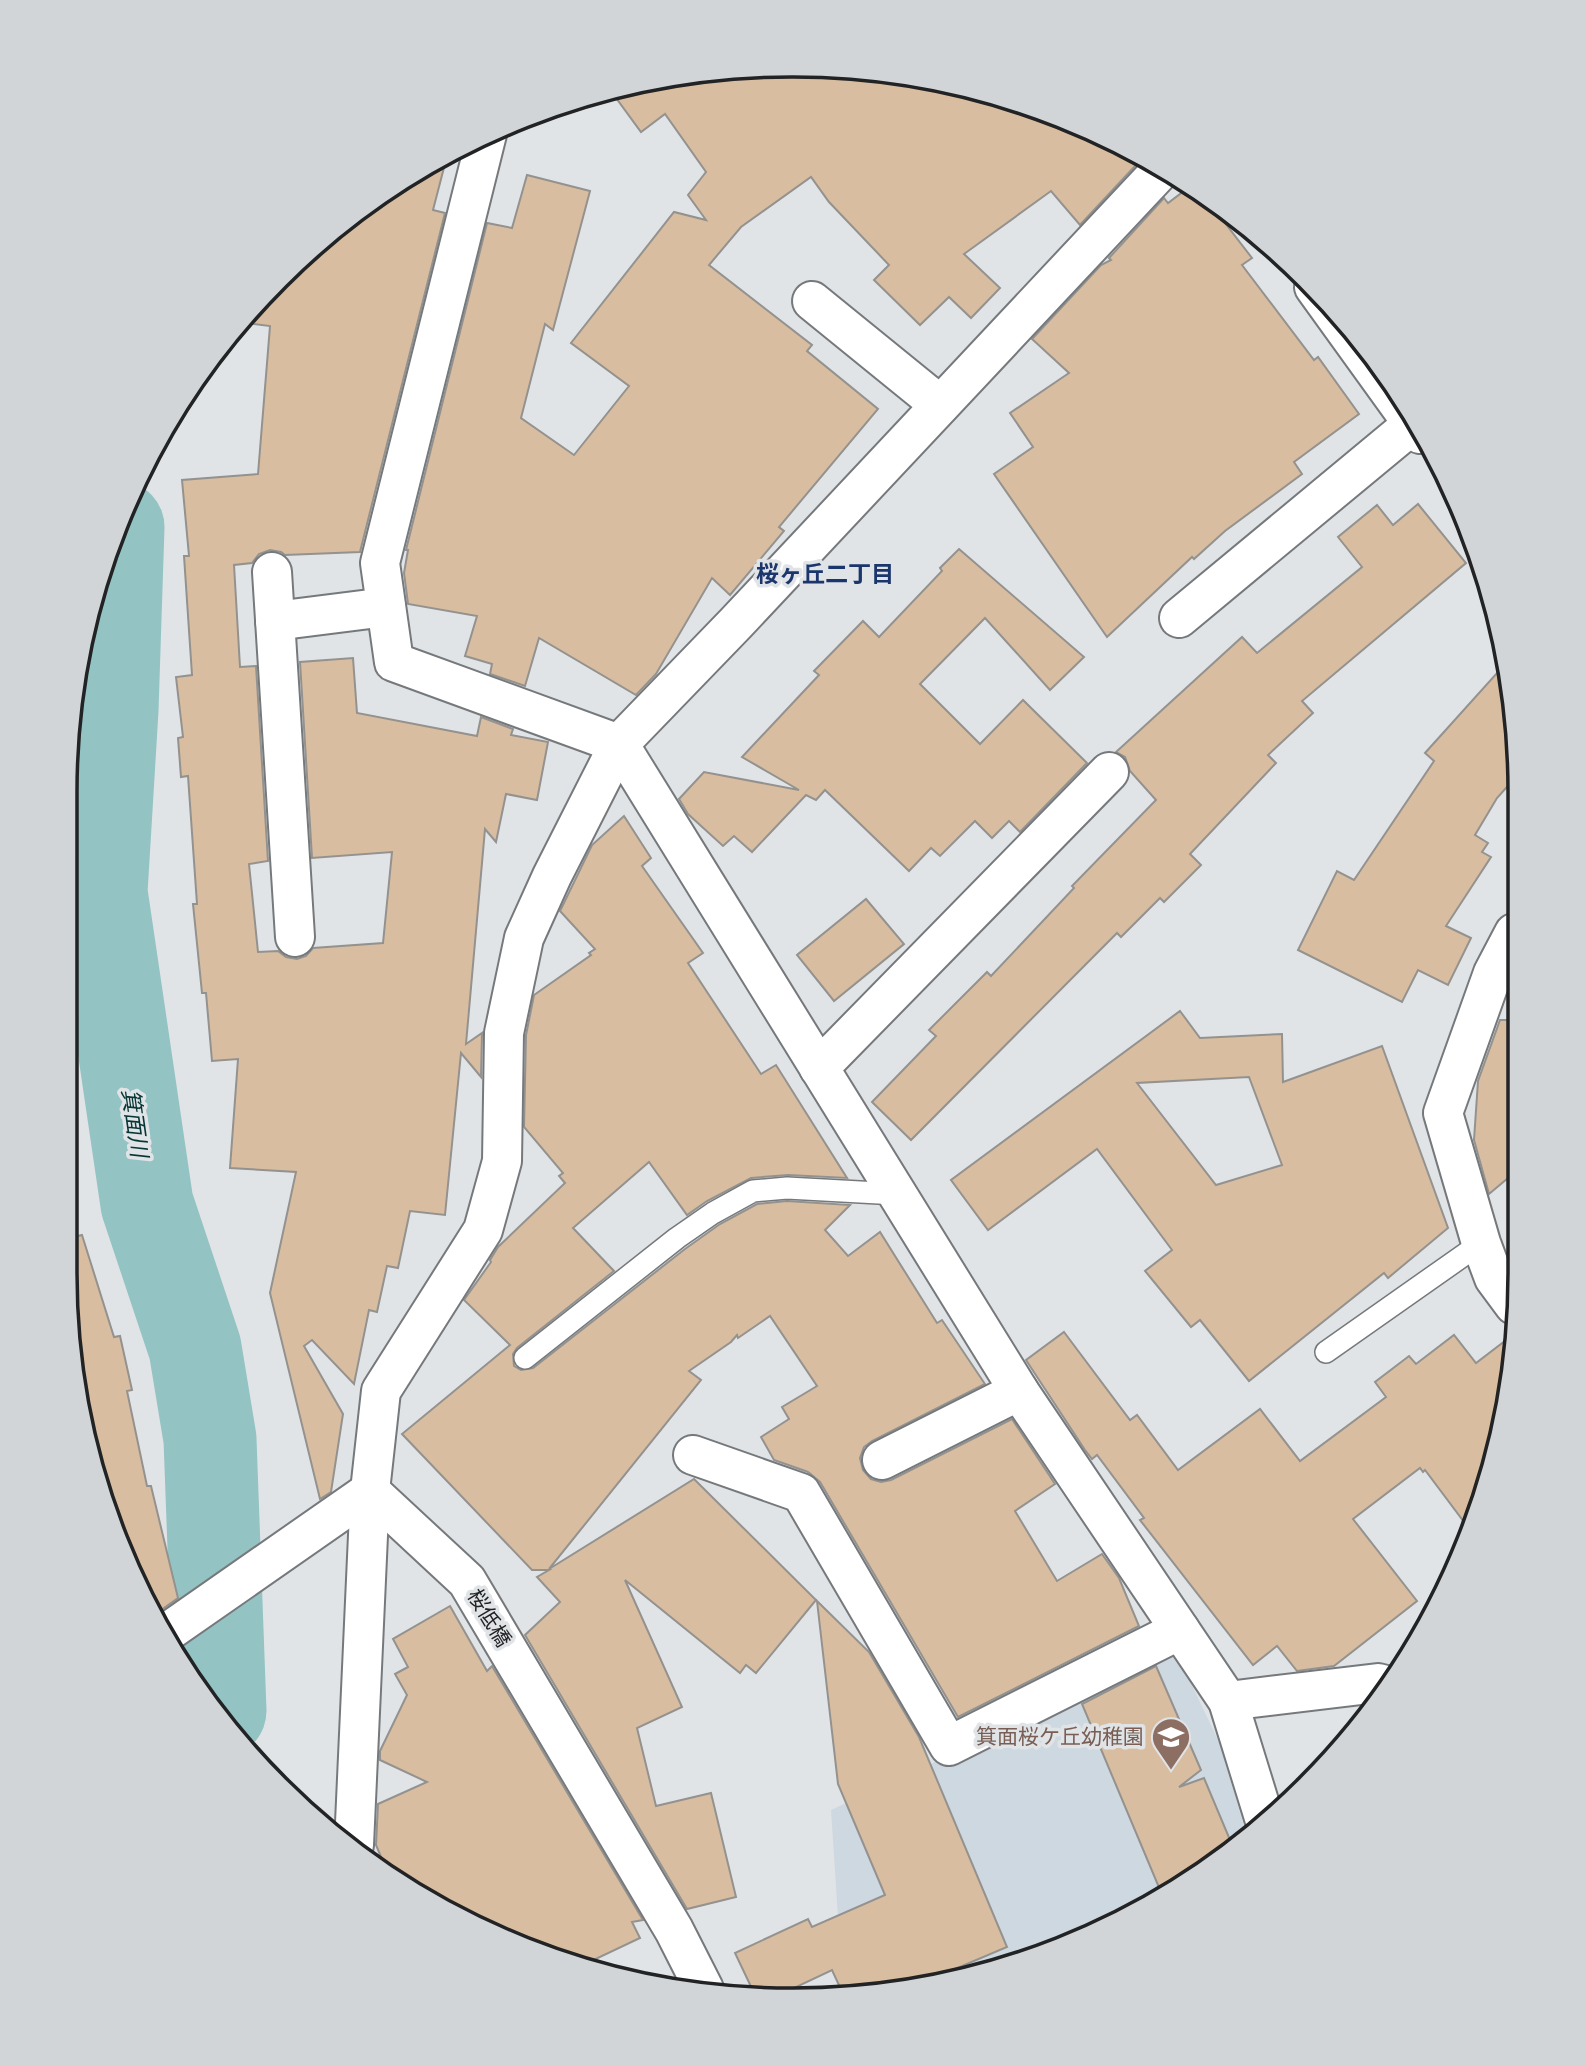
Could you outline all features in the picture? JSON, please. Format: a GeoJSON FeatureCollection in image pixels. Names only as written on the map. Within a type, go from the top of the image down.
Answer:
{"type":"FeatureCollection","features":[{"type":"Feature","properties":{"kind":"street"},"geometry":{"type":"LineString","coordinates":[[484,147],[380,563],[394,662],[619,744],[1018,1391],[1228,1701],[1262,1812]]}},
{"type":"Feature","properties":{"kind":"street"},"geometry":{"type":"LineString","coordinates":[[354,1838],[370,1491],[381,1391],[483,1230],[502,1161],[504,1033],[524,938],[552,876],[619,744],[1155,176]]}},
{"type":"Feature","properties":{"kind":"street"},"geometry":{"type":"LineString","coordinates":[[813,301],[940,405]]}},
{"type":"Feature","properties":{"kind":"street"},"geometry":{"type":"LineString","coordinates":[[1179,618],[1411,434]]}},
{"type":"Feature","properties":{"kind":"street"},"geometry":{"type":"LineString","coordinates":[[272,572],[295,937]]}},
{"type":"Feature","properties":{"kind":"street"},"geometry":{"type":"LineString","coordinates":[[275,621],[386,607]]}},
{"type":"Feature","properties":{"kind":"street"},"geometry":{"type":"LineString","coordinates":[[819,1068],[1109,772]]}},
{"type":"Feature","properties":{"kind":"street"},"geometry":{"type":"LineString","coordinates":[[1501,1274],[1443,1113],[1493,973],[1508,944]]}},
{"type":"Feature","properties":{"kind":"street"},"geometry":{"type":"LineString","coordinates":[[882,1460],[1018,1391]]}},
{"type":"Feature","properties":{"kind":"street"},"geometry":{"type":"LineString","coordinates":[[693,1455],[801,1493],[949,1746],[1180,1630]]}},
{"type":"Feature","properties":{"kind":"street"},"geometry":{"type":"LineString","coordinates":[[172,1628],[370,1491]]}},
{"type":"Feature","properties":{"kind":"street","name":"桜低橋"},"geometry":{"type":"LineString","coordinates":[[370,1491],[467,1581],[674,1930],[701,1982]]}},
{"type":"Feature","properties":{"kind":"street"},"geometry":{"type":"LineString","coordinates":[[1228,1701],[1378,1683]]}},
{"type":"Feature","properties":{"kind":"lane"},"geometry":{"type":"LineString","coordinates":[[525,1358],[677,1238],[713,1213],[753,1191],[788,1188],[897,1194]]}},
{"type":"Feature","properties":{"kind":"lane"},"geometry":{"type":"LineString","coordinates":[[1326,1352],[1501,1274]]}},
{"type":"Feature","properties":{"kind":"shaded area"},"geometry":{"type":"Polygon","coordinates":[[[1157,1654],[1178,1656],[1219,1742],[1244,1827],[1190,1867],[1150,1892],[1066,1934],[978,1964],[886,1982],[842,1986],[831,1810],[1062,1703],[1157,1654]]]}},
{"type":"Feature","properties":{"kind":"building"},"geometry":{"type":"Polygon","coordinates":[[[792,77],[839,79],[886,83],[978,101],[1066,131],[1136,165],[1080,225],[1051,191],[964,254],[1000,288],[971,318],[949,297],[920,325],[874,280],[889,265],[829,202],[811,177],[741,227],[709,265],[812,345],[807,351],[878,409],[779,527],[784,531],[730,595],[712,578],[656,674],[636,695],[539,638],[525,686],[490,674],[492,664],[465,656],[477,616],[408,604],[404,573],[406,550],[487,223],[512,228],[527,175],[590,191],[553,330],[545,324],[521,418],[574,455],[629,386],[571,343],[674,212],[706,220],[688,195],[706,172],[665,114],[641,132],[617,99],[699,83],[792,77]]]}},
{"type":"Feature","properties":{"kind":"building"},"geometry":{"type":"Polygon","coordinates":[[[444,168],[433,210],[445,213],[360,552],[285,555],[270,550],[259,554],[252,563],[234,565],[240,667],[256,666],[268,861],[249,864],[258,952],[278,951],[286,957],[297,959],[306,956],[313,948],[383,943],[392,852],[312,858],[300,662],[353,658],[357,713],[477,736],[481,717],[513,729],[511,735],[548,742],[537,800],[506,794],[496,842],[485,829],[466,1044],[482,1033],[481,1077],[461,1053],[445,1215],[410,1211],[398,1268],[387,1266],[377,1312],[369,1310],[354,1384],[312,1340],[304,1346],[343,1414],[331,1492],[320,1499],[270,1293],[296,1172],[230,1168],[238,1059],[212,1061],[206,993],[202,993],[193,904],[197,904],[188,776],[181,777],[178,738],[183,737],[176,677],[192,675],[184,556],[189,556],[182,480],[258,474],[270,326],[253,324],[321,255],[395,198],[444,168]]]}},
{"type":"Feature","properties":{"kind":"building"},"geometry":{"type":"Polygon","coordinates":[[[1182,193],[1225,223],[1252,258],[1242,265],[1314,360],[1318,357],[1359,414],[1294,462],[1302,474],[1225,531],[1194,559],[1192,557],[1107,637],[994,474],[1033,447],[1010,413],[1069,373],[1032,339],[1101,265],[1111,260],[1109,258],[1164,198],[1168,203],[1182,193]]]}},
{"type":"Feature","properties":{"kind":"building"},"geometry":{"type":"Polygon","coordinates":[[[1418,504],[1466,563],[1302,701],[1313,713],[1268,755],[1276,763],[1190,854],[1201,865],[1164,902],[1160,898],[1121,937],[1117,933],[911,1140],[872,1102],[936,1036],[929,1030],[987,972],[991,976],[1074,888],[1072,886],[1156,800],[1130,771],[1125,757],[1116,752],[1242,637],[1257,653],[1362,567],[1338,537],[1377,505],[1393,525],[1418,504]]]}},
{"type":"Feature","properties":{"kind":"building"},"geometry":{"type":"Polygon","coordinates":[[[959,549],[1084,657],[1050,690],[985,618],[920,684],[980,744],[1023,700],[1087,763],[1020,832],[1009,821],[992,838],[975,821],[940,856],[931,848],[909,871],[825,790],[816,800],[806,795],[752,852],[734,836],[723,846],[688,814],[679,799],[704,772],[799,790],[742,757],[819,675],[814,671],[863,621],[879,637],[942,571],[940,568],[959,549]]]}},
{"type":"Feature","properties":{"kind":"building"},"geometry":{"type":"Polygon","coordinates":[[[1497,673],[1502,699],[1508,786],[1497,798],[1475,835],[1488,843],[1482,852],[1491,857],[1446,926],[1471,938],[1448,985],[1418,970],[1402,1002],[1298,950],[1337,871],[1354,880],[1434,761],[1425,753],[1497,673]]]}},
{"type":"Feature","properties":{"kind":"building"},"geometry":{"type":"Polygon","coordinates":[[[624,816],[651,858],[642,866],[703,953],[688,963],[761,1074],[776,1065],[847,1178],[788,1175],[751,1178],[707,1201],[687,1215],[649,1162],[573,1228],[614,1271],[517,1348],[513,1354],[514,1366],[521,1370],[533,1368],[685,1249],[720,1224],[757,1204],[787,1201],[850,1205],[825,1230],[848,1256],[880,1232],[937,1323],[942,1320],[985,1384],[872,1441],[864,1447],[860,1458],[863,1470],[871,1479],[881,1482],[891,1480],[1012,1419],[1055,1484],[1015,1511],[1057,1581],[1102,1554],[1119,1578],[1139,1626],[958,1717],[820,1482],[808,1472],[774,1460],[761,1437],[789,1419],[782,1407],[817,1386],[770,1316],[738,1338],[737,1335],[689,1371],[701,1380],[549,1569],[694,1479],[816,1600],[756,1673],[746,1665],[740,1673],[625,1580],[682,1707],[637,1728],[656,1806],[711,1793],[736,1897],[687,1909],[525,1635],[560,1602],[537,1577],[549,1570],[532,1570],[402,1434],[510,1345],[464,1300],[491,1262],[498,1247],[565,1183],[559,1176],[563,1173],[524,1127],[526,1035],[534,995],[591,955],[589,953],[595,949],[560,911],[592,845],[624,816]]]}},
{"type":"Feature","properties":{"kind":"building"},"geometry":{"type":"Polygon","coordinates":[[[866,899],[904,944],[834,1001],[797,955],[866,899]]]}},
{"type":"Feature","properties":{"kind":"building"},"geometry":{"type":"Polygon","coordinates":[[[1180,1011],[1200,1038],[1282,1034],[1283,1082],[1382,1046],[1448,1228],[1388,1278],[1384,1273],[1249,1381],[1200,1320],[1191,1327],[1145,1271],[1172,1250],[1097,1149],[988,1230],[951,1180],[1180,1011]],[[1249,1077],[1137,1083],[1216,1185],[1282,1165],[1249,1077]]]}},
{"type":"Feature","properties":{"kind":"building"},"geometry":{"type":"Polygon","coordinates":[[[1500,1020],[1508,1020],[1508,1178],[1489,1194],[1474,1140],[1478,1081],[1500,1020]]]}},
{"type":"Feature","properties":{"kind":"building"},"geometry":{"type":"Polygon","coordinates":[[[82,1235],[114,1337],[120,1336],[132,1390],[127,1391],[147,1486],[151,1486],[178,1598],[162,1609],[131,1546],[101,1458],[83,1366],[77,1236],[82,1235]]]}},
{"type":"Feature","properties":{"kind":"building"},"geometry":{"type":"Polygon","coordinates":[[[1064,1332],[1130,1420],[1137,1415],[1178,1470],[1260,1409],[1300,1461],[1386,1397],[1375,1382],[1409,1356],[1416,1364],[1454,1335],[1476,1363],[1504,1342],[1502,1366],[1484,1458],[1463,1521],[1425,1470],[1423,1472],[1420,1468],[1353,1519],[1417,1601],[1334,1666],[1297,1671],[1277,1646],[1253,1665],[1140,1520],[1144,1518],[1097,1455],[1092,1459],[1085,1450],[1026,1360],[1064,1332]]]}},
{"type":"Feature","properties":{"kind":"building"},"geometry":{"type":"Polygon","coordinates":[[[817,1601],[869,1652],[919,1737],[1007,1947],[955,1969],[886,1982],[839,1986],[832,1970],[794,1988],[751,1986],[735,1953],[808,1919],[812,1927],[885,1895],[838,1784],[817,1601]]]}},
{"type":"Feature","properties":{"kind":"building"},"geometry":{"type":"Polygon","coordinates":[[[450,1606],[487,1671],[492,1666],[643,1920],[632,1922],[640,1938],[594,1960],[519,1934],[476,1914],[435,1892],[381,1857],[376,1845],[378,1804],[427,1782],[380,1760],[380,1751],[407,1695],[395,1674],[408,1667],[393,1639],[450,1606]]]}},
{"type":"Feature","properties":{"kind":"building"},"geometry":{"type":"Polygon","coordinates":[[[1156,1666],[1201,1770],[1179,1787],[1204,1778],[1230,1839],[1159,1887],[1082,1704],[1156,1666]]]}},
{"type":"Feature","properties":{"kind":"waterway","name":"箕面川"},"geometry":{"type":"LineString","coordinates":[[117,558],[112,710],[101,892],[147,1204],[195,1348],[210,1439],[220,1700]]}},
{"type":"Feature","properties":{"kind":"place","name":"箕面桜ケ丘幼稚園"},"geometry":{"type":"Point","coordinates":[1171,1771]}},
{"type":"Feature","properties":{"kind":"district","name":"桜ヶ丘二丁目"},"geometry":{"type":"Point","coordinates":[825,574]}}]}
